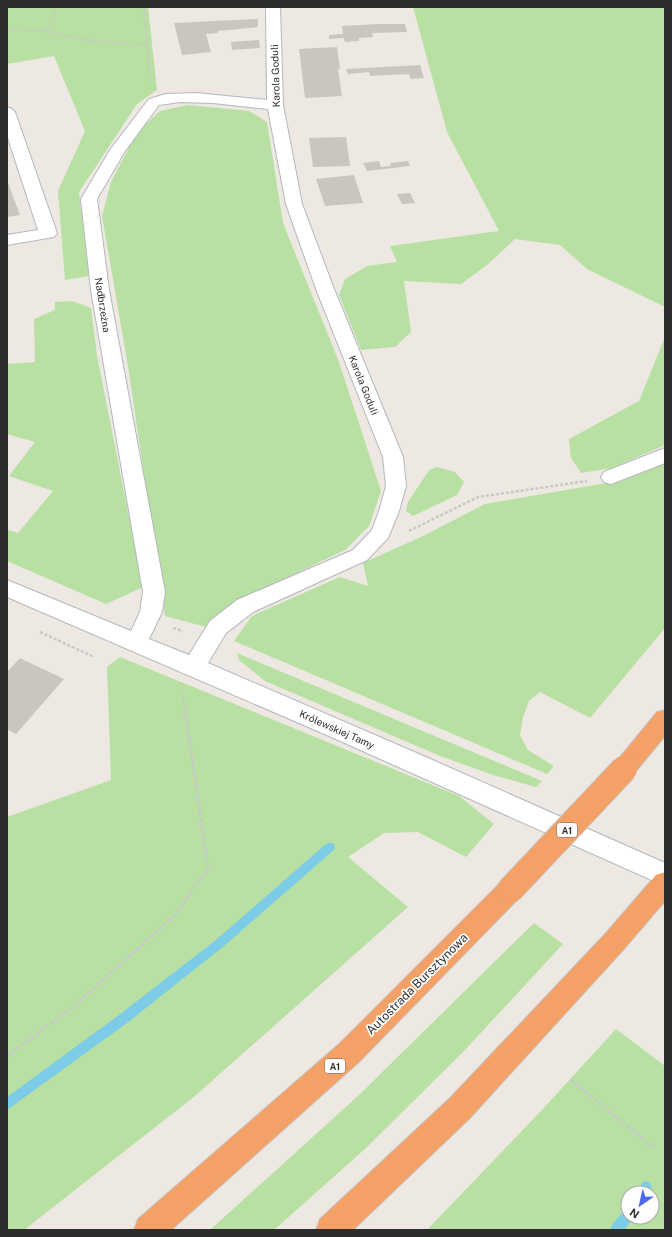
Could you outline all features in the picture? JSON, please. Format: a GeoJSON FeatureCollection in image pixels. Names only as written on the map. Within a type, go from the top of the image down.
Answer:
{"type":"FeatureCollection","features":[{"type":"Feature","properties":{"kind":"highway","name":"Autostrada Bursztynowa"},"geometry":{"type":"LineString","coordinates":[[149,1230],[349,1053],[510,890],[624,769],[665,719]]}},
{"type":"Feature","properties":{"kind":"highway"},"geometry":{"type":"LineString","coordinates":[[331,1230],[460,1108],[615,941],[665,882]]}},
{"type":"Feature","properties":{"kind":"street","name":"Karola Goduli"},"geometry":{"type":"LineString","coordinates":[[186,663],[218,627],[245,606],[360,555],[381,533],[390,511],[396,486],[393,457],[325,289],[294,204],[275,105],[274,7]]}},
{"type":"Feature","properties":{"kind":"street"},"geometry":{"type":"LineString","coordinates":[[161,99],[202,98],[275,105]]}},
{"type":"Feature","properties":{"kind":"street","name":"Nadbrzeżna"},"geometry":{"type":"LineString","coordinates":[[136,642],[150,617],[153,606],[154,592],[100,290],[89,199],[118,150],[154,102],[161,99]]}},
{"type":"Feature","properties":{"kind":"street"},"geometry":{"type":"LineString","coordinates":[[7,112],[48,233],[7,240]]}},
{"type":"Feature","properties":{"kind":"street"},"geometry":{"type":"LineString","coordinates":[[611,477],[665,455]]}},
{"type":"Feature","properties":{"kind":"street","name":"Królewskiej Tamy"},"geometry":{"type":"LineString","coordinates":[[7,588],[186,663],[484,793],[665,875]]}},
{"type":"Feature","properties":{"kind":"path"},"geometry":{"type":"LineString","coordinates":[[46,31],[55,17],[54,7]]}},
{"type":"Feature","properties":{"kind":"path"},"geometry":{"type":"LineString","coordinates":[[144,7],[150,84],[161,99]]}},
{"type":"Feature","properties":{"kind":"path"},"geometry":{"type":"LineString","coordinates":[[7,29],[46,31],[95,42],[147,44]]}},
{"type":"Feature","properties":{"kind":"path"},"geometry":{"type":"LineString","coordinates":[[408,531],[478,497],[611,477]]}},
{"type":"Feature","properties":{"kind":"path"},"geometry":{"type":"LineString","coordinates":[[34,629],[94,657]]}},
{"type":"Feature","properties":{"kind":"path"},"geometry":{"type":"LineString","coordinates":[[7,1056],[73,1006],[175,915],[208,868],[186,663]]}},
{"type":"Feature","properties":{"kind":"path"},"geometry":{"type":"LineString","coordinates":[[571,1080],[655,1149]]}},
{"type":"Feature","properties":{"kind":"green space"},"geometry":{"type":"Polygon","coordinates":[[[7,7],[148,7],[157,90],[137,104],[79,192],[89,276],[65,280],[58,191],[85,131],[54,56],[7,64],[7,7]]]}},
{"type":"Feature","properties":{"kind":"green space"},"geometry":{"type":"Polygon","coordinates":[[[413,7],[665,7],[665,307],[587,269],[560,245],[515,239],[487,265],[461,284],[404,281],[411,332],[395,347],[361,350],[339,295],[345,279],[367,266],[397,262],[390,246],[499,231],[447,132],[413,7]]]}},
{"type":"Feature","properties":{"kind":"green space"},"geometry":{"type":"Polygon","coordinates":[[[188,105],[249,111],[267,122],[283,223],[339,362],[381,491],[369,526],[345,550],[238,601],[206,627],[165,616],[128,366],[102,216],[111,182],[137,132],[160,111],[188,105]]]}},
{"type":"Feature","properties":{"kind":"green space"},"geometry":{"type":"Polygon","coordinates":[[[72,301],[91,308],[97,356],[143,587],[106,604],[7,561],[7,530],[18,533],[53,491],[9,476],[35,442],[7,434],[7,364],[35,362],[34,319],[55,310],[55,302],[72,301]]]}},
{"type":"Feature","properties":{"kind":"green space"},"geometry":{"type":"Polygon","coordinates":[[[665,337],[665,445],[612,468],[581,473],[571,458],[569,439],[639,401],[665,337]]]}},
{"type":"Feature","properties":{"kind":"green space"},"geometry":{"type":"Polygon","coordinates":[[[665,463],[665,628],[590,718],[540,692],[529,701],[523,717],[520,735],[528,750],[554,766],[547,774],[234,641],[252,616],[340,577],[368,586],[363,563],[421,537],[485,504],[624,480],[665,463]]]}},
{"type":"Feature","properties":{"kind":"green space"},"geometry":{"type":"Polygon","coordinates":[[[437,467],[455,472],[464,482],[457,495],[413,516],[406,511],[408,502],[429,470],[437,467]]]}},
{"type":"Feature","properties":{"kind":"green space"},"geometry":{"type":"Polygon","coordinates":[[[237,653],[542,781],[536,787],[496,776],[440,756],[265,681],[239,660],[237,653]]]}},
{"type":"Feature","properties":{"kind":"green space"},"geometry":{"type":"Polygon","coordinates":[[[120,657],[459,796],[494,824],[466,857],[418,832],[384,833],[348,857],[408,907],[195,1096],[24,1230],[7,1230],[7,817],[111,780],[107,667],[120,657]]]}},
{"type":"Feature","properties":{"kind":"green space"},"geometry":{"type":"Polygon","coordinates":[[[534,923],[563,944],[464,1051],[366,1148],[274,1230],[210,1230],[358,1096],[534,923]]]}},
{"type":"Feature","properties":{"kind":"green space"},"geometry":{"type":"Polygon","coordinates":[[[616,1029],[665,1066],[665,1230],[427,1230],[540,1112],[616,1029]]]}},
{"type":"Feature","properties":{"kind":"building"},"geometry":{"type":"Polygon","coordinates":[[[258,19],[258,27],[218,31],[218,33],[206,34],[211,52],[182,55],[174,23],[258,19]]]}},
{"type":"Feature","properties":{"kind":"building"},"geometry":{"type":"Polygon","coordinates":[[[405,24],[407,32],[372,33],[373,37],[359,38],[359,41],[345,42],[344,38],[329,39],[329,35],[343,34],[342,26],[405,24]]]}},
{"type":"Feature","properties":{"kind":"building"},"geometry":{"type":"Polygon","coordinates":[[[259,40],[260,48],[232,50],[231,42],[259,40]]]}},
{"type":"Feature","properties":{"kind":"building"},"geometry":{"type":"Polygon","coordinates":[[[337,47],[340,69],[338,69],[342,96],[305,98],[299,49],[337,47]]]}},
{"type":"Feature","properties":{"kind":"building"},"geometry":{"type":"Polygon","coordinates":[[[420,65],[424,78],[411,79],[409,74],[370,76],[369,72],[348,74],[346,69],[420,65]]]}},
{"type":"Feature","properties":{"kind":"building"},"geometry":{"type":"Polygon","coordinates":[[[346,137],[350,166],[313,167],[309,138],[346,137]]]}},
{"type":"Feature","properties":{"kind":"building"},"geometry":{"type":"Polygon","coordinates":[[[379,161],[381,167],[391,166],[390,163],[408,161],[410,166],[367,171],[363,163],[379,161]]]}},
{"type":"Feature","properties":{"kind":"building"},"geometry":{"type":"Polygon","coordinates":[[[354,175],[363,203],[325,206],[316,179],[354,175]]]}},
{"type":"Feature","properties":{"kind":"building"},"geometry":{"type":"Polygon","coordinates":[[[7,180],[20,215],[7,217],[7,180]]]}},
{"type":"Feature","properties":{"kind":"building"},"geometry":{"type":"Polygon","coordinates":[[[410,193],[415,203],[402,204],[397,194],[410,193]]]}},
{"type":"Feature","properties":{"kind":"building"},"geometry":{"type":"Polygon","coordinates":[[[20,658],[64,679],[16,734],[8,730],[7,731],[7,672],[20,658]]]}},
{"type":"Feature","properties":{"kind":"waterway"},"geometry":{"type":"LineString","coordinates":[[7,1104],[123,1019],[220,943],[330,847]]}},
{"type":"Feature","properties":{"kind":"waterway"},"geometry":{"type":"LineString","coordinates":[[616,1230],[620,1225]]}}]}
